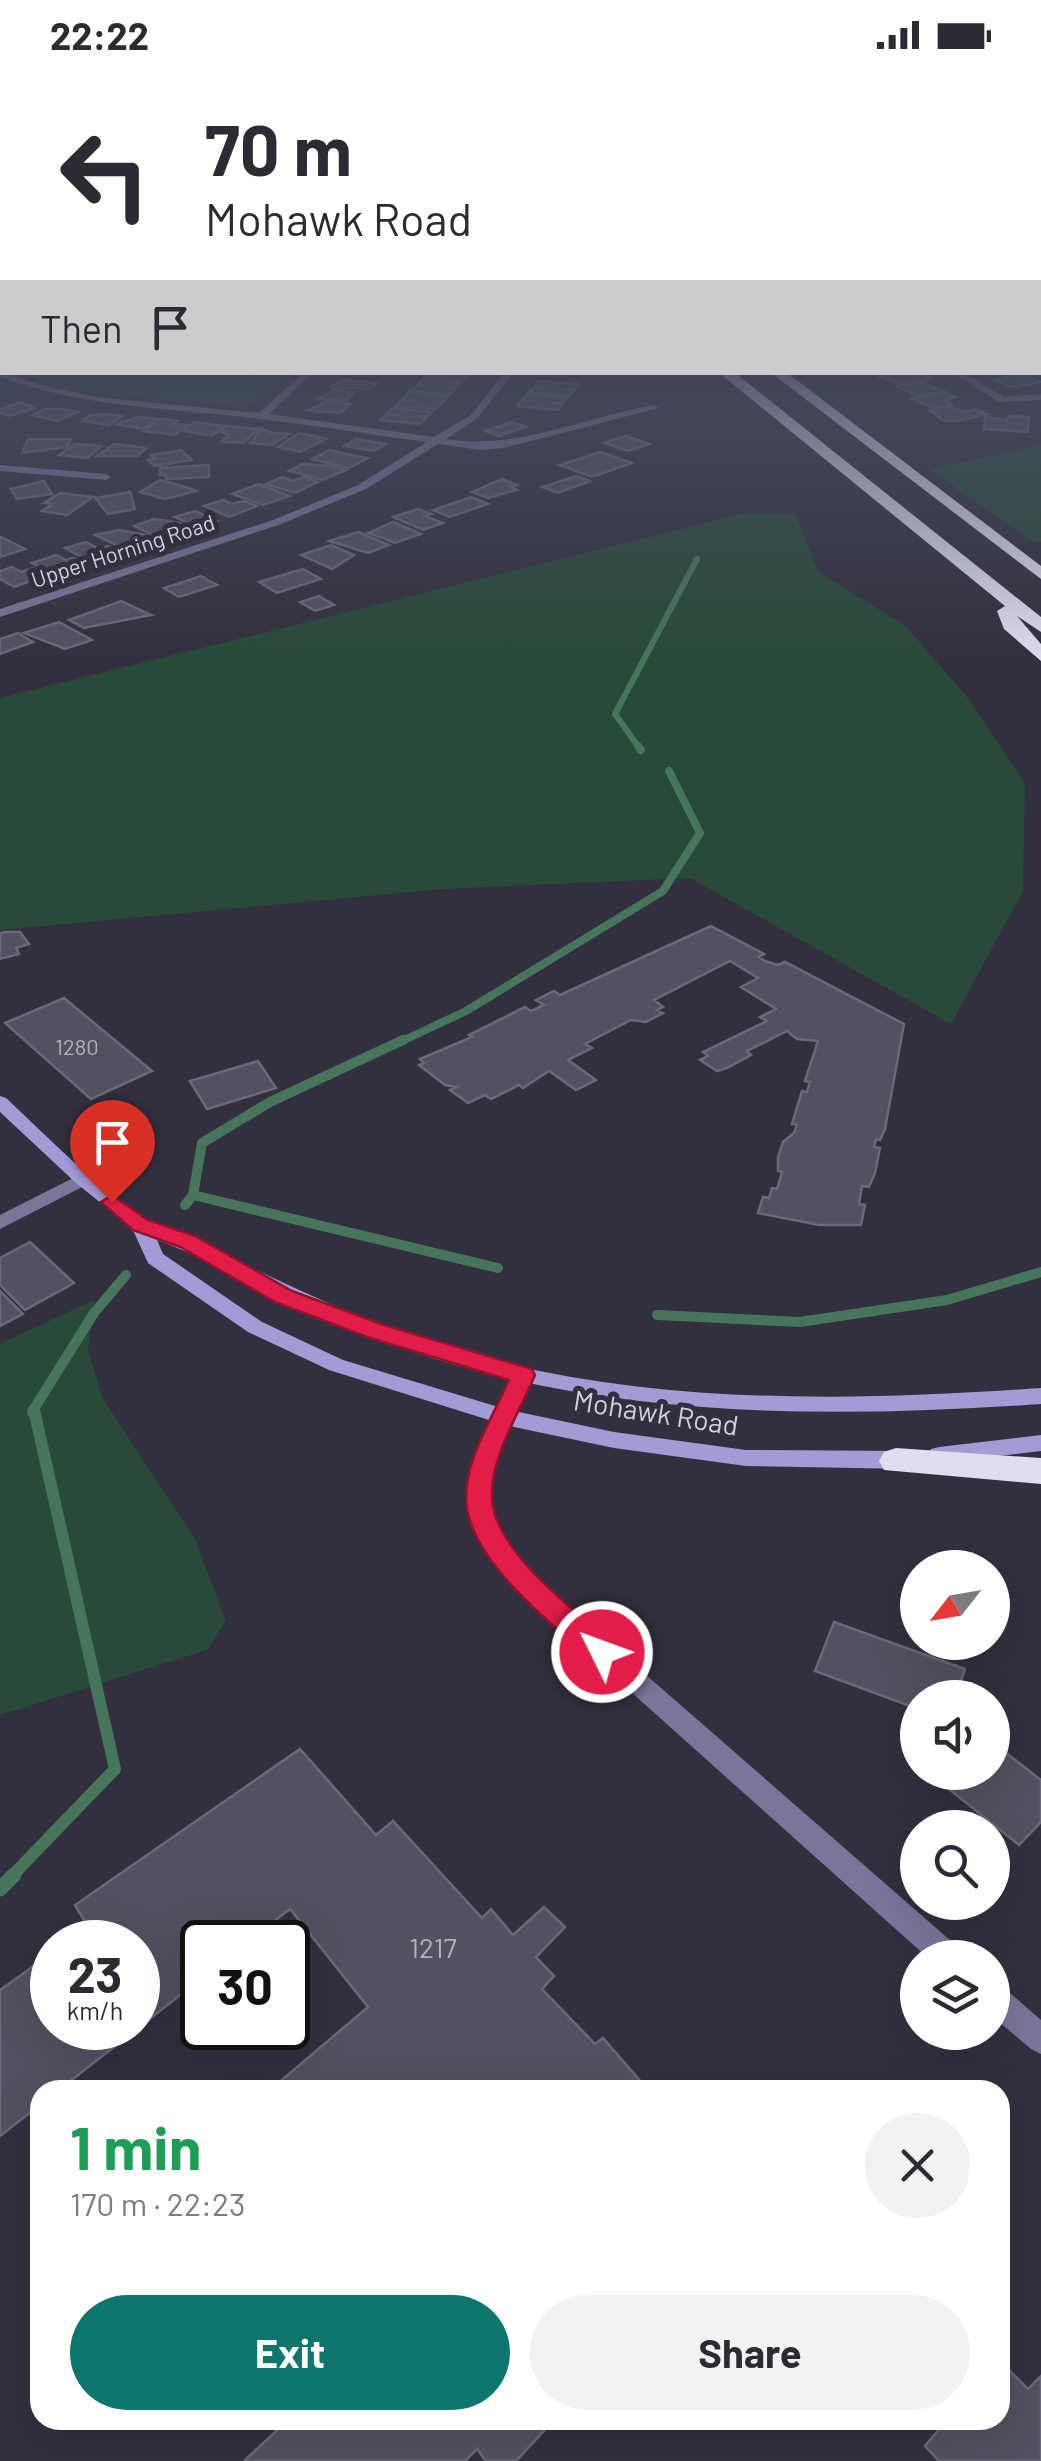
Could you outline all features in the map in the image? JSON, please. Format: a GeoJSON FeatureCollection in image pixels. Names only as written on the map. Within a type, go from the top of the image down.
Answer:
{"type":"FeatureCollection","features":[{"type":"Feature","properties":{"kind":"highway"},"geometry":{"type":"LineString","coordinates":[[808,440],[1041,626]]}},
{"type":"Feature","properties":{"kind":"highway"},"geometry":{"type":"LineString","coordinates":[[865,440],[1041,574]]}},
{"type":"Feature","properties":{"kind":"highway"},"geometry":{"type":"LineString","coordinates":[[999,594],[1012,625],[1041,655]]}},
{"type":"Feature","properties":{"kind":"highway"},"geometry":{"type":"LineString","coordinates":[[896,1461],[1041,1471]]}},
{"type":"Feature","properties":{"kind":"main road","name":"Mohawk Road"},"geometry":{"type":"LineString","coordinates":[[0,1102],[83,1179],[140,1225],[188,1242],[257,1283],[312,1308],[523,1375],[638,1395],[766,1406],[933,1406],[1041,1396]]}},
{"type":"Feature","properties":{"kind":"main road","name":"Mohawk Road"},"geometry":{"type":"LineString","coordinates":[[140,1225],[155,1258],[255,1327],[336,1365],[504,1416],[614,1440],[746,1458],[896,1461],[1041,1443]]}},
{"type":"Feature","properties":{"kind":"street"},"geometry":{"type":"LineString","coordinates":[[424,440],[506,446],[526,440]]}},
{"type":"Feature","properties":{"kind":"street","name":"Upper Horning Road"},"geometry":{"type":"LineString","coordinates":[[4,609],[306,511],[372,482],[444,440]]}},
{"type":"Feature","properties":{"kind":"street"},"geometry":{"type":"LineString","coordinates":[[0,468],[106,477]]}},
{"type":"Feature","properties":{"kind":"street"},"geometry":{"type":"LineString","coordinates":[[0,1223],[83,1179]]}},
{"type":"Feature","properties":{"kind":"street"},"geometry":{"type":"LineString","coordinates":[[523,1375],[484,1466],[479,1498],[491,1540],[543,1599],[929,1940]]}},
{"type":"Feature","properties":{"kind":"street"},"geometry":{"type":"LineString","coordinates":[[1010,2011],[1041,2038]]}},
{"type":"Feature","properties":{"kind":"green space"},"geometry":{"type":"Polygon","coordinates":[[[1041,445],[1041,541],[1034,543],[929,469],[1041,445]]]}},
{"type":"Feature","properties":{"kind":"green space"},"geometry":{"type":"Polygon","coordinates":[[[795,513],[818,572],[906,626],[967,697],[1025,783],[1023,891],[951,1024],[690,878],[443,889],[0,930],[0,698],[743,514],[795,513]]]}},
{"type":"Feature","properties":{"kind":"green space"},"geometry":{"type":"Polygon","coordinates":[[[94,1300],[88,1350],[103,1399],[195,1539],[226,1621],[207,1650],[0,1715],[0,1344],[94,1300]]]}},
{"type":"Feature","properties":{"kind":"building"},"geometry":{"type":"Polygon","coordinates":[[[28,440],[70,440],[67,447],[22,453],[28,440]]]}},
{"type":"Feature","properties":{"kind":"building"},"geometry":{"type":"Polygon","coordinates":[[[253,440],[280,440],[272,445],[250,443],[253,440]]]}},
{"type":"Feature","properties":{"kind":"building"},"geometry":{"type":"Polygon","coordinates":[[[289,440],[325,440],[300,452],[278,447],[289,440]]]}},
{"type":"Feature","properties":{"kind":"building"},"geometry":{"type":"Polygon","coordinates":[[[355,440],[386,444],[374,451],[344,446],[355,440]]]}},
{"type":"Feature","properties":{"kind":"building"},"geometry":{"type":"Polygon","coordinates":[[[636,440],[649,444],[628,451],[604,443],[636,440]]]}},
{"type":"Feature","properties":{"kind":"building"},"geometry":{"type":"Polygon","coordinates":[[[75,444],[101,446],[88,458],[59,455],[75,444]]]}},
{"type":"Feature","properties":{"kind":"building"},"geometry":{"type":"Polygon","coordinates":[[[114,444],[147,448],[137,456],[97,456],[114,444]]]}},
{"type":"Feature","properties":{"kind":"building"},"geometry":{"type":"Polygon","coordinates":[[[181,450],[192,460],[154,466],[148,460],[155,459],[151,455],[181,450]]]}},
{"type":"Feature","properties":{"kind":"building"},"geometry":{"type":"Polygon","coordinates":[[[329,450],[368,458],[349,468],[312,459],[329,450]]]}},
{"type":"Feature","properties":{"kind":"building"},"geometry":{"type":"Polygon","coordinates":[[[600,452],[632,463],[592,477],[560,465],[600,452]]]}},
{"type":"Feature","properties":{"kind":"building"},"geometry":{"type":"Polygon","coordinates":[[[303,464],[346,470],[323,480],[289,471],[303,464]]]}},
{"type":"Feature","properties":{"kind":"building"},"geometry":{"type":"Polygon","coordinates":[[[209,465],[209,477],[166,479],[166,475],[160,475],[160,468],[209,465]]]}},
{"type":"Feature","properties":{"kind":"building"},"geometry":{"type":"Polygon","coordinates":[[[576,476],[590,481],[558,493],[542,487],[576,476]]]}},
{"type":"Feature","properties":{"kind":"building"},"geometry":{"type":"Polygon","coordinates":[[[282,477],[293,481],[304,477],[318,482],[295,493],[266,484],[282,477]]]}},
{"type":"Feature","properties":{"kind":"building"},"geometry":{"type":"Polygon","coordinates":[[[502,479],[517,485],[511,487],[517,490],[488,498],[472,492],[502,479]]]}},
{"type":"Feature","properties":{"kind":"building"},"geometry":{"type":"Polygon","coordinates":[[[160,480],[196,491],[165,499],[140,492],[160,480]]]}},
{"type":"Feature","properties":{"kind":"building"},"geometry":{"type":"Polygon","coordinates":[[[44,481],[52,494],[17,499],[11,489],[44,481]]]}},
{"type":"Feature","properties":{"kind":"building"},"geometry":{"type":"Polygon","coordinates":[[[259,484],[290,496],[263,505],[232,494],[259,484]]]}},
{"type":"Feature","properties":{"kind":"building"},"geometry":{"type":"Polygon","coordinates":[[[130,492],[135,509],[108,514],[95,498],[130,492]]]}},
{"type":"Feature","properties":{"kind":"building"},"geometry":{"type":"Polygon","coordinates":[[[60,493],[93,497],[67,515],[42,511],[52,504],[44,503],[60,493]]]}},
{"type":"Feature","properties":{"kind":"building"},"geometry":{"type":"Polygon","coordinates":[[[471,497],[488,504],[450,517],[433,510],[471,497]]]}},
{"type":"Feature","properties":{"kind":"building"},"geometry":{"type":"Polygon","coordinates":[[[222,500],[257,506],[229,517],[204,506],[222,500]]]}},
{"type":"Feature","properties":{"kind":"building"},"geometry":{"type":"Polygon","coordinates":[[[418,509],[443,523],[423,530],[393,517],[418,509]]]}},
{"type":"Feature","properties":{"kind":"building"},"geometry":{"type":"Polygon","coordinates":[[[195,511],[217,521],[196,527],[175,517],[195,511]]]}},
{"type":"Feature","properties":{"kind":"building"},"geometry":{"type":"Polygon","coordinates":[[[154,519],[193,529],[161,539],[134,526],[154,519]]]}},
{"type":"Feature","properties":{"kind":"building"},"geometry":{"type":"Polygon","coordinates":[[[393,522],[421,534],[395,543],[368,533],[393,522]]]}},
{"type":"Feature","properties":{"kind":"building"},"geometry":{"type":"Polygon","coordinates":[[[119,530],[157,540],[127,550],[95,535],[119,530]]]}},
{"type":"Feature","properties":{"kind":"building"},"geometry":{"type":"Polygon","coordinates":[[[358,532],[389,545],[368,553],[329,541],[358,532]]]}},
{"type":"Feature","properties":{"kind":"building"},"geometry":{"type":"Polygon","coordinates":[[[1,537],[25,549],[0,557],[1,537]]]}},
{"type":"Feature","properties":{"kind":"building"},"geometry":{"type":"Polygon","coordinates":[[[86,542],[99,549],[108,546],[121,552],[91,562],[65,548],[86,542]]]}},
{"type":"Feature","properties":{"kind":"building"},"geometry":{"type":"Polygon","coordinates":[[[331,545],[354,555],[332,569],[301,555],[331,545]]]}},
{"type":"Feature","properties":{"kind":"building"},"geometry":{"type":"Polygon","coordinates":[[[56,555],[85,563],[54,574],[32,563],[56,555]]]}},
{"type":"Feature","properties":{"kind":"building"},"geometry":{"type":"Polygon","coordinates":[[[12,567],[21,572],[33,568],[47,575],[14,587],[0,579],[0,571],[12,567]]]}},
{"type":"Feature","properties":{"kind":"building"},"geometry":{"type":"Polygon","coordinates":[[[303,569],[321,579],[277,593],[259,582],[303,569]]]}},
{"type":"Feature","properties":{"kind":"building"},"geometry":{"type":"Polygon","coordinates":[[[201,576],[217,585],[179,597],[164,588],[201,576]]]}},
{"type":"Feature","properties":{"kind":"building"},"geometry":{"type":"Polygon","coordinates":[[[319,596],[334,605],[315,611],[300,602],[319,596]]]}},
{"type":"Feature","properties":{"kind":"building"},"geometry":{"type":"Polygon","coordinates":[[[121,601],[151,615],[84,628],[69,620],[121,601]]]}},
{"type":"Feature","properties":{"kind":"building"},"geometry":{"type":"Polygon","coordinates":[[[59,622],[92,640],[65,649],[24,633],[59,622]]]}},
{"type":"Feature","properties":{"kind":"building"},"geometry":{"type":"Polygon","coordinates":[[[18,633],[33,642],[0,654],[0,639],[18,633]]]}},
{"type":"Feature","properties":{"kind":"building"},"geometry":{"type":"Polygon","coordinates":[[[711,926],[764,954],[759,957],[765,961],[778,965],[785,962],[904,1024],[885,1129],[874,1147],[880,1148],[875,1173],[869,1187],[862,1186],[859,1204],[865,1205],[861,1225],[819,1225],[758,1213],[763,1197],[769,1198],[772,1188],[777,1189],[782,1172],[778,1171],[778,1157],[783,1142],[797,1125],[792,1124],[802,1091],[807,1092],[810,1082],[805,1081],[818,1041],[797,1039],[787,1031],[717,1071],[700,1060],[708,1056],[703,1052],[767,1021],[760,1017],[776,1009],[741,987],[758,978],[730,961],[654,1000],[663,1007],[657,1010],[663,1013],[646,1022],[631,1020],[585,1044],[592,1048],[568,1060],[596,1080],[576,1090],[549,1071],[523,1088],[519,1085],[491,1099],[485,1095],[468,1103],[450,1090],[457,1087],[445,1085],[419,1065],[424,1063],[420,1059],[472,1037],[469,1035],[525,1007],[531,1011],[544,1005],[536,1000],[554,991],[560,995],[711,926]]]}},
{"type":"Feature","properties":{"kind":"building"},"geometry":{"type":"Polygon","coordinates":[[[20,932],[29,944],[16,948],[19,954],[0,959],[0,933],[20,932]]]}},
{"type":"Feature","properties":{"kind":"building"},"geometry":{"type":"Polygon","coordinates":[[[64,998],[152,1071],[91,1099],[5,1023],[64,998]]]}},
{"type":"Feature","properties":{"kind":"building"},"geometry":{"type":"Polygon","coordinates":[[[258,1061],[276,1088],[207,1109],[190,1081],[258,1061]]]}},
{"type":"Feature","properties":{"kind":"building"},"geometry":{"type":"Polygon","coordinates":[[[30,1242],[74,1283],[25,1310],[0,1285],[0,1258],[30,1242]]]}},
{"type":"Feature","properties":{"kind":"building"},"geometry":{"type":"Polygon","coordinates":[[[0,1291],[23,1314],[0,1326],[0,1291]]]}},
{"type":"Feature","properties":{"kind":"building"},"geometry":{"type":"Polygon","coordinates":[[[834,1622],[900,1646],[900,1660],[940,1660],[965,1669],[961,1680],[900,1680],[900,1702],[815,1671],[834,1622]]]}},
{"type":"Feature","properties":{"kind":"building"},"geometry":{"type":"Polygon","coordinates":[[[300,1749],[376,1835],[393,1821],[482,1918],[491,1909],[513,1935],[544,1907],[565,1927],[536,1957],[554,1976],[542,1989],[595,2044],[603,2038],[639,2080],[282,2080],[368,2007],[310,1934],[310,1920],[299,1920],[290,1909],[276,1920],[180,1920],[180,1995],[160,2011],[160,1920],[84,1920],[75,1905],[300,1749]]]}},
{"type":"Feature","properties":{"kind":"building"},"geometry":{"type":"Polygon","coordinates":[[[1010,1756],[1041,1780],[1041,1822],[1019,1845],[1010,1838],[1010,1810],[975,1810],[950,1790],[1010,1790],[1010,1756]]]}},
{"type":"Feature","properties":{"kind":"building"},"geometry":{"type":"Polygon","coordinates":[[[30,1969],[30,2050],[110,2050],[72,2080],[30,2080],[30,2113],[0,2136],[0,1990],[30,1969]]]}},
{"type":"Feature","properties":{"kind":"building"},"geometry":{"type":"Polygon","coordinates":[[[1010,2371],[1028,2389],[1041,2376],[1041,2461],[939,2461],[925,2446],[939,2430],[1010,2430],[1010,2371]]]}},
{"type":"Feature","properties":{"kind":"building"},"geometry":{"type":"Polygon","coordinates":[[[277,2430],[545,2430],[516,2461],[486,2461],[477,2449],[465,2461],[244,2461],[277,2430]]]}},
{"type":"Feature","properties":{"kind":"waterway"},"geometry":{"type":"LineString","coordinates":[[640,749],[615,714],[697,559]]}},
{"type":"Feature","properties":{"kind":"waterway"},"geometry":{"type":"LineString","coordinates":[[638,746],[641,750]]}},
{"type":"Feature","properties":{"kind":"waterway"},"geometry":{"type":"LineString","coordinates":[[398,1043],[466,1011],[663,891],[700,833],[669,771]]}},
{"type":"Feature","properties":{"kind":"waterway"},"geometry":{"type":"LineString","coordinates":[[193,1195],[202,1143],[270,1102],[403,1040]]}},
{"type":"Feature","properties":{"kind":"waterway"},"geometry":{"type":"LineString","coordinates":[[185,1205],[193,1195]]}},
{"type":"Feature","properties":{"kind":"waterway"},"geometry":{"type":"LineString","coordinates":[[193,1195],[498,1268]]}},
{"type":"Feature","properties":{"kind":"waterway"},"geometry":{"type":"LineString","coordinates":[[657,1315],[800,1322],[947,1300],[1041,1272]]}},
{"type":"Feature","properties":{"kind":"waterway"},"geometry":{"type":"LineString","coordinates":[[32,1412],[94,1313],[126,1275]]}},
{"type":"Feature","properties":{"kind":"waterway"},"geometry":{"type":"LineString","coordinates":[[11,1877],[115,1769],[34,1410]]}},
{"type":"Feature","properties":{"kind":"waterway"},"geometry":{"type":"LineString","coordinates":[[0,1889],[14,1875]]}},
{"type":"Feature","properties":{"kind":"route"},"geometry":{"type":"LineString","coordinates":[[112,1202],[140,1225],[188,1242],[284,1297],[375,1331],[523,1375],[484,1466],[479,1498],[491,1540],[543,1599],[602,1652]]}}]}
